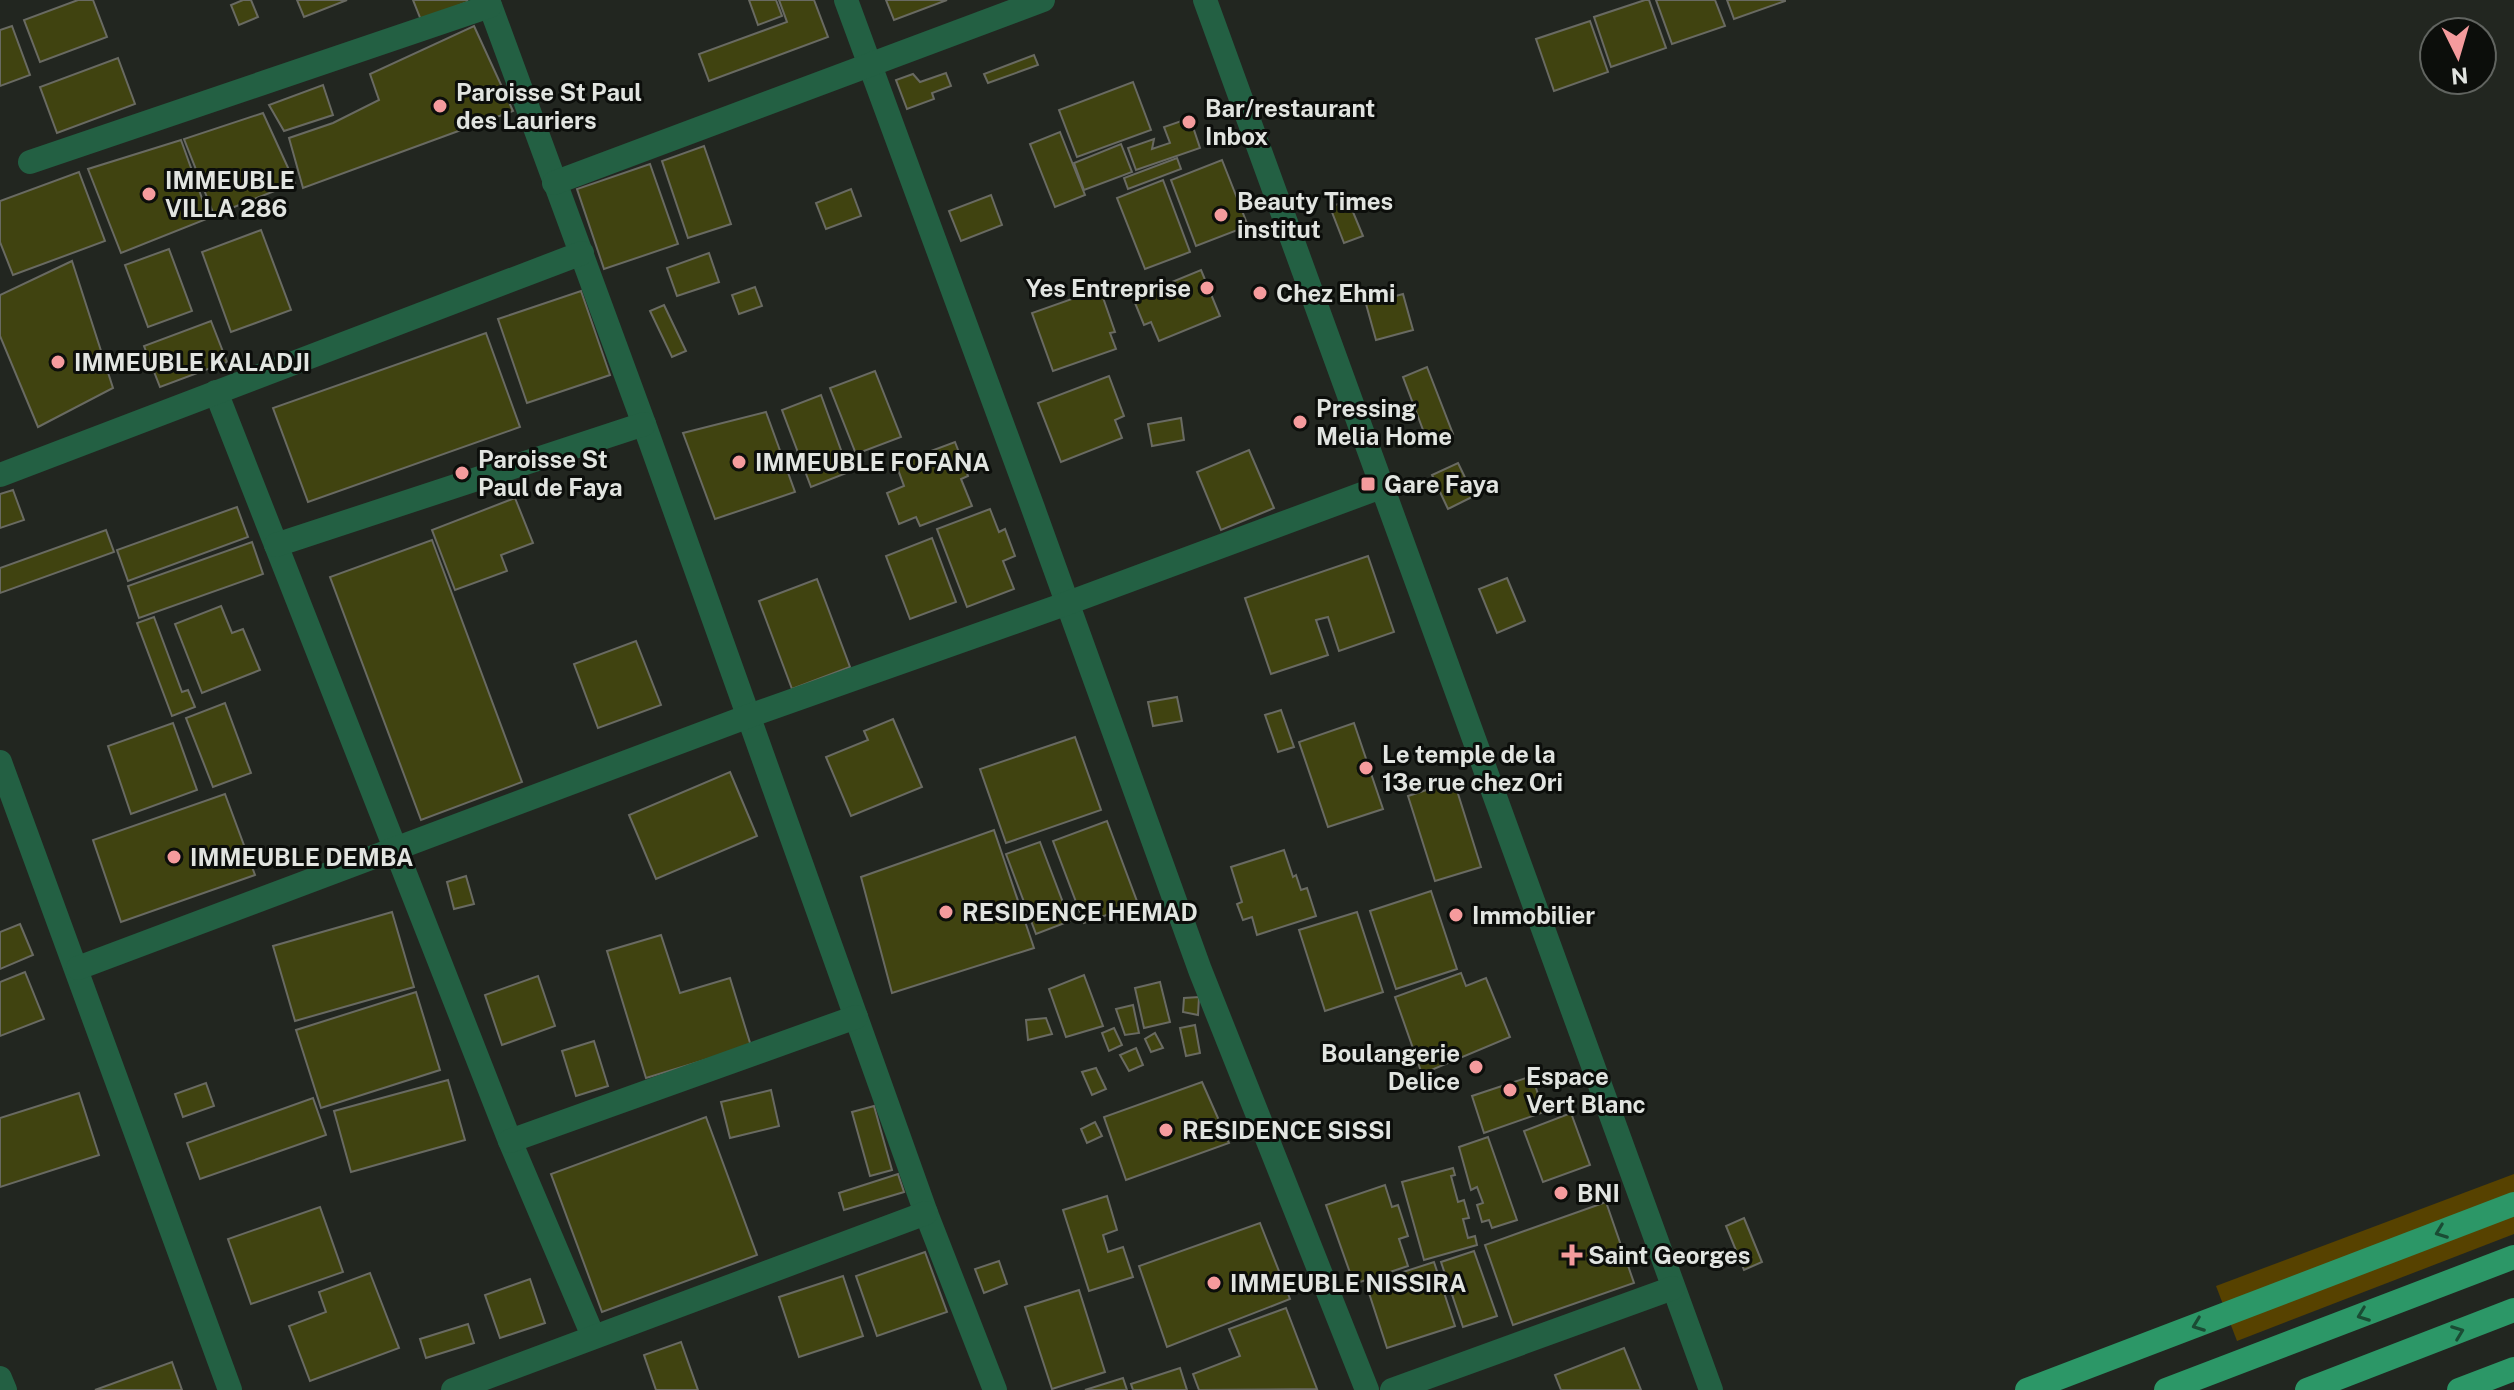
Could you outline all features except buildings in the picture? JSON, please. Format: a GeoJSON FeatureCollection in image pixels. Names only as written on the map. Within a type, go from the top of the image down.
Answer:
{"type":"FeatureCollection","features":[{"type":"Feature","properties":{"kind":"main road"},"geometry":{"type":"LineString","coordinates":[[2027,1390],[2514,1204]]}},
{"type":"Feature","properties":{"kind":"main road"},"geometry":{"type":"LineString","coordinates":[[2166,1390],[2514,1257]]}},
{"type":"Feature","properties":{"kind":"main road"},"geometry":{"type":"LineString","coordinates":[[2307,1390],[2514,1310]]}},
{"type":"Feature","properties":{"kind":"main road"},"geometry":{"type":"LineString","coordinates":[[2459,1390],[2514,1369]]}},
{"type":"Feature","properties":{"kind":"street"},"geometry":{"type":"LineString","coordinates":[[846,0],[1200,970],[1367,1390]]}},
{"type":"Feature","properties":{"kind":"street"},"geometry":{"type":"LineString","coordinates":[[554,183],[1043,0]]}},
{"type":"Feature","properties":{"kind":"street"},"geometry":{"type":"LineString","coordinates":[[1205,0],[1711,1390]]}},
{"type":"Feature","properties":{"kind":"street"},"geometry":{"type":"LineString","coordinates":[[30,162],[489,3],[644,424],[926,1213],[995,1390]]}},
{"type":"Feature","properties":{"kind":"street"},"geometry":{"type":"LineString","coordinates":[[0,475],[582,253]]}},
{"type":"Feature","properties":{"kind":"street"},"geometry":{"type":"LineString","coordinates":[[216,392],[510,1141],[593,1336]]}},
{"type":"Feature","properties":{"kind":"street"},"geometry":{"type":"LineString","coordinates":[[276,545],[644,424]]}},
{"type":"Feature","properties":{"kind":"street"},"geometry":{"type":"LineString","coordinates":[[78,968],[749,716],[1068,603],[1381,487]]}},
{"type":"Feature","properties":{"kind":"street"},"geometry":{"type":"LineString","coordinates":[[0,762],[230,1390]]}},
{"type":"Feature","properties":{"kind":"street"},"geometry":{"type":"LineString","coordinates":[[510,1141],[856,1017]]}},
{"type":"Feature","properties":{"kind":"street"},"geometry":{"type":"LineString","coordinates":[[453,1390],[926,1213]]}},
{"type":"Feature","properties":{"kind":"street"},"geometry":{"type":"LineString","coordinates":[[1392,1390],[1673,1288]]}},
{"type":"Feature","properties":{"kind":"street"},"geometry":{"type":"LineString","coordinates":[[0,1378],[5,1390]]}},
{"type":"Feature","properties":{"kind":"shaded area"},"geometry":{"type":"Polygon","coordinates":[[[2514,1174],[2514,1234],[2237,1341],[2216,1286],[2514,1174]]]}},
{"type":"Feature","properties":{"kind":"place","name":"Paroisse St Paul des Lauriers"},"geometry":{"type":"Point","coordinates":[440,106]}},
{"type":"Feature","properties":{"kind":"place","name":"Bar/restaurant Inbox"},"geometry":{"type":"Point","coordinates":[1189,122]}},
{"type":"Feature","properties":{"kind":"place","name":"IMMEUBLE VILLA 286"},"geometry":{"type":"Point","coordinates":[149,194]}},
{"type":"Feature","properties":{"kind":"place","name":"Beauty Times institut"},"geometry":{"type":"Point","coordinates":[1221,215]}},
{"type":"Feature","properties":{"kind":"place","name":"Yes Entreprise"},"geometry":{"type":"Point","coordinates":[1207,288]}},
{"type":"Feature","properties":{"kind":"place","name":"Chez Ehmi"},"geometry":{"type":"Point","coordinates":[1260,293]}},
{"type":"Feature","properties":{"kind":"place","name":"IMMEUBLE KALADJI"},"geometry":{"type":"Point","coordinates":[58,362]}},
{"type":"Feature","properties":{"kind":"place","name":"Pressing Melia Home"},"geometry":{"type":"Point","coordinates":[1300,422]}},
{"type":"Feature","properties":{"kind":"place","name":"IMMEUBLE FOFANA"},"geometry":{"type":"Point","coordinates":[739,462]}},
{"type":"Feature","properties":{"kind":"place","name":"Paroisse St Paul de Faya"},"geometry":{"type":"Point","coordinates":[462,473]}},
{"type":"Feature","properties":{"kind":"place","name":"Gare Faya"},"geometry":{"type":"Point","coordinates":[1368,484]}},
{"type":"Feature","properties":{"kind":"place","name":"Le temple de la 13e rue chez Ori"},"geometry":{"type":"Point","coordinates":[1366,768]}},
{"type":"Feature","properties":{"kind":"place","name":"IMMEUBLE DEMBA"},"geometry":{"type":"Point","coordinates":[174,857]}},
{"type":"Feature","properties":{"kind":"place","name":"RESIDENCE HEMAD"},"geometry":{"type":"Point","coordinates":[946,912]}},
{"type":"Feature","properties":{"kind":"place","name":"Immobilier"},"geometry":{"type":"Point","coordinates":[1456,915]}},
{"type":"Feature","properties":{"kind":"place","name":"Boulangerie Delice"},"geometry":{"type":"Point","coordinates":[1476,1067]}},
{"type":"Feature","properties":{"kind":"place","name":"Espace Vert Blanc"},"geometry":{"type":"Point","coordinates":[1510,1090]}},
{"type":"Feature","properties":{"kind":"place","name":"RESIDENCE SISSI"},"geometry":{"type":"Point","coordinates":[1166,1130]}},
{"type":"Feature","properties":{"kind":"place","name":"BNI"},"geometry":{"type":"Point","coordinates":[1561,1193]}},
{"type":"Feature","properties":{"kind":"place","name":"Saint Georges"},"geometry":{"type":"Point","coordinates":[1572,1255]}},
{"type":"Feature","properties":{"kind":"place","name":"IMMEUBLE NISSIRA"},"geometry":{"type":"Point","coordinates":[1214,1283]}}]}
